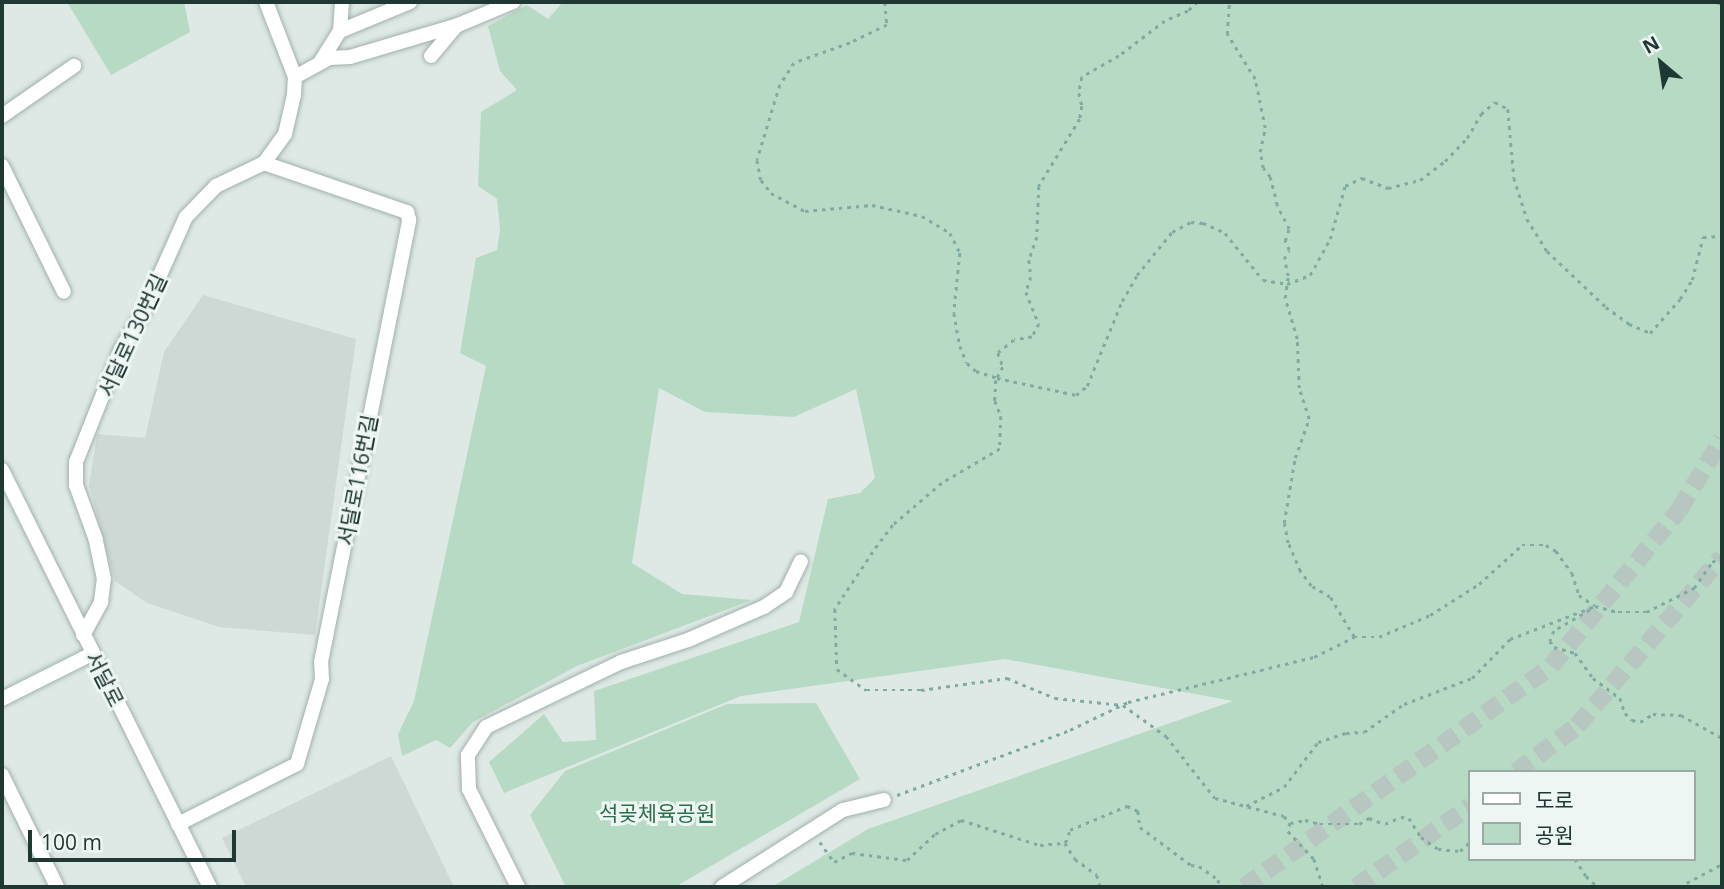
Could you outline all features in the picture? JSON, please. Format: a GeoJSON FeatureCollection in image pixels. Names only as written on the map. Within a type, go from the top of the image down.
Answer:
{"type":"FeatureCollection","features":[{"type":"Feature","properties":{"kind":"street","name":"서달로130번길"},"geometry":{"type":"LineString","coordinates":[[83,635],[101,603],[104,579],[96,540],[76,485],[76,462],[121,349],[143,313],[186,217],[216,186],[264,163],[285,134],[295,95],[295,77],[265,2]]}},
{"type":"Feature","properties":{"kind":"street"},"geometry":{"type":"LineString","coordinates":[[319,63],[340,31],[342,2]]}},
{"type":"Feature","properties":{"kind":"street"},"geometry":{"type":"LineString","coordinates":[[340,31],[410,2]]}},
{"type":"Feature","properties":{"kind":"street"},"geometry":{"type":"LineString","coordinates":[[431,57],[458,25],[480,9],[513,2]]}},
{"type":"Feature","properties":{"kind":"street"},"geometry":{"type":"LineString","coordinates":[[295,77],[340,55],[351,57],[458,25]]}},
{"type":"Feature","properties":{"kind":"street"},"geometry":{"type":"LineString","coordinates":[[2,116],[74,66]]}},
{"type":"Feature","properties":{"kind":"street","name":"서달로116번길"},"geometry":{"type":"LineString","coordinates":[[178,824],[297,764],[322,679],[321,662],[409,219],[407,212],[264,163]]}},
{"type":"Feature","properties":{"kind":"street"},"geometry":{"type":"LineString","coordinates":[[2,166],[64,292]]}},
{"type":"Feature","properties":{"kind":"street","name":"서달로"},"geometry":{"type":"LineString","coordinates":[[2,470],[210,887]]}},
{"type":"Feature","properties":{"kind":"street"},"geometry":{"type":"LineString","coordinates":[[518,887],[469,789],[468,755],[486,726],[621,662],[688,640],[764,607],[786,592],[801,561]]}},
{"type":"Feature","properties":{"kind":"street"},"geometry":{"type":"LineString","coordinates":[[2,699],[92,654]]}},
{"type":"Feature","properties":{"kind":"street"},"geometry":{"type":"LineString","coordinates":[[2,775],[57,887]]}},
{"type":"Feature","properties":{"kind":"street"},"geometry":{"type":"LineString","coordinates":[[722,887],[843,810],[884,800]]}},
{"type":"Feature","properties":{"kind":"path"},"geometry":{"type":"LineString","coordinates":[[885,2],[887,25],[850,43],[793,63],[780,85],[757,160],[761,180],[771,193],[805,211],[872,205],[922,216],[950,233],[960,253],[954,313],[960,346],[967,363],[976,371],[997,378],[1076,395],[1087,386],[1137,275],[1172,232],[1191,222],[1203,223],[1225,233],[1263,280],[1287,284],[1310,275],[1329,239],[1345,186],[1362,178],[1388,188],[1420,180],[1445,161],[1467,138],[1481,114],[1495,102],[1508,109],[1514,177],[1527,219],[1547,251],[1606,307],[1629,324],[1650,333],[1680,299],[1692,280],[1703,237],[1722,236]]}},
{"type":"Feature","properties":{"kind":"path"},"geometry":{"type":"LineString","coordinates":[[1198,2],[1188,11],[1165,21],[1119,56],[1082,77],[1079,93],[1082,106],[1080,119],[1039,186],[1038,237],[1029,260],[1031,277],[1026,292],[1039,324],[1032,337],[1014,340],[998,353],[1003,367],[997,378],[995,401],[1000,416],[999,449],[942,483],[893,525],[873,552],[835,609],[838,669],[863,689],[875,691],[921,690],[1007,678],[1055,698],[1123,705],[1166,736],[1215,798],[1284,816],[1290,823]]}},
{"type":"Feature","properties":{"kind":"path"},"geometry":{"type":"LineString","coordinates":[[1229,2],[1227,34],[1255,79],[1265,128],[1261,152],[1263,168],[1270,177],[1277,205],[1289,229],[1285,241],[1289,250],[1284,259],[1287,284],[1285,298],[1297,339],[1299,388],[1309,419],[1295,458],[1284,523],[1288,543],[1300,570],[1311,586],[1330,597],[1354,637]]}},
{"type":"Feature","properties":{"kind":"path"},"geometry":{"type":"LineString","coordinates":[[1717,2],[1722,5]]}},
{"type":"Feature","properties":{"kind":"path"},"geometry":{"type":"LineString","coordinates":[[884,800],[1070,730],[1123,705],[1314,657],[1354,637],[1379,638],[1430,615],[1479,584],[1522,545],[1546,545],[1556,551],[1572,573],[1579,595],[1595,606],[1618,612],[1646,612],[1694,588],[1713,562],[1722,557]]}},
{"type":"Feature","properties":{"kind":"path"},"geometry":{"type":"LineString","coordinates":[[1595,606],[1554,631],[1550,641],[1554,647],[1574,653],[1593,678],[1620,698],[1625,713],[1632,720],[1640,722],[1653,714],[1681,715],[1722,738]]}},
{"type":"Feature","properties":{"kind":"path"},"geometry":{"type":"LineString","coordinates":[[1247,806],[1264,794],[1284,787],[1318,742],[1346,733],[1364,732],[1404,704],[1472,678],[1510,639],[1595,606]]}},
{"type":"Feature","properties":{"kind":"path"},"geometry":{"type":"LineString","coordinates":[[1065,843],[1070,830],[1128,806],[1138,811],[1140,827],[1191,865],[1199,866],[1219,880],[1217,887]]}},
{"type":"Feature","properties":{"kind":"path"},"geometry":{"type":"LineString","coordinates":[[1290,823],[1305,820],[1320,824],[1359,824],[1368,818],[1385,824],[1401,817],[1409,818],[1421,837],[1438,849],[1460,851],[1468,844]]}},
{"type":"Feature","properties":{"kind":"path"},"geometry":{"type":"LineString","coordinates":[[813,831],[834,862],[852,853],[907,860],[935,834],[961,820],[1040,845],[1065,843]]}},
{"type":"Feature","properties":{"kind":"path"},"geometry":{"type":"LineString","coordinates":[[1290,823],[1288,831],[1314,859],[1323,887]]}},
{"type":"Feature","properties":{"kind":"path"},"geometry":{"type":"LineString","coordinates":[[1065,843],[1075,859],[1097,875],[1100,887]]}},
{"type":"Feature","properties":{"kind":"path"},"geometry":{"type":"LineString","coordinates":[[1576,861],[1586,876],[1598,887],[1606,887]]}},
{"type":"Feature","properties":{"kind":"path"},"geometry":{"type":"LineString","coordinates":[[1679,887],[1722,864]]}},
{"type":"Feature","properties":{"kind":"shaded area"},"geometry":{"type":"Polygon","coordinates":[[[203,295],[356,339],[315,635],[219,627],[147,603],[115,581],[89,485],[97,434],[145,438],[164,352],[203,295]]]}},
{"type":"Feature","properties":{"kind":"shaded area"},"geometry":{"type":"Polygon","coordinates":[[[391,756],[454,887],[246,887],[222,838],[391,756]]]}},
{"type":"Feature","properties":{"kind":"green space"},"geometry":{"type":"Polygon","coordinates":[[[67,2],[184,2],[190,32],[111,75],[67,2]]]}},
{"type":"Feature","properties":{"kind":"green space"},"geometry":{"type":"Polygon","coordinates":[[[563,2],[1722,2],[1722,887],[772,887],[868,829],[1233,701],[1005,659],[741,696],[504,793],[489,762],[544,714],[563,742],[596,740],[594,691],[799,622],[828,499],[860,493],[875,478],[856,389],[794,417],[705,412],[659,388],[632,563],[682,594],[752,600],[577,666],[473,722],[450,748],[436,740],[402,756],[398,734],[414,701],[486,366],[460,353],[476,258],[497,250],[500,230],[497,199],[478,186],[481,112],[517,90],[500,71],[488,26],[527,5],[548,19],[563,2]]]}},
{"type":"Feature","properties":{"kind":"green space","name":"석곶체육공원"},"geometry":{"type":"Polygon","coordinates":[[[816,703],[860,779],[675,887],[566,887],[530,815],[565,771],[727,704],[816,703]]]}},
{"type":"Feature","properties":{"kind":"tunnel"},"geometry":{"type":"LineString","coordinates":[[1244,887],[1551,666],[1679,510],[1722,439]]}},
{"type":"Feature","properties":{"kind":"tunnel"},"geometry":{"type":"LineString","coordinates":[[1519,770],[1577,726],[1722,557]]}},
{"type":"Feature","properties":{"kind":"tunnel"},"geometry":{"type":"LineString","coordinates":[[1356,887],[1468,807]]}}]}
